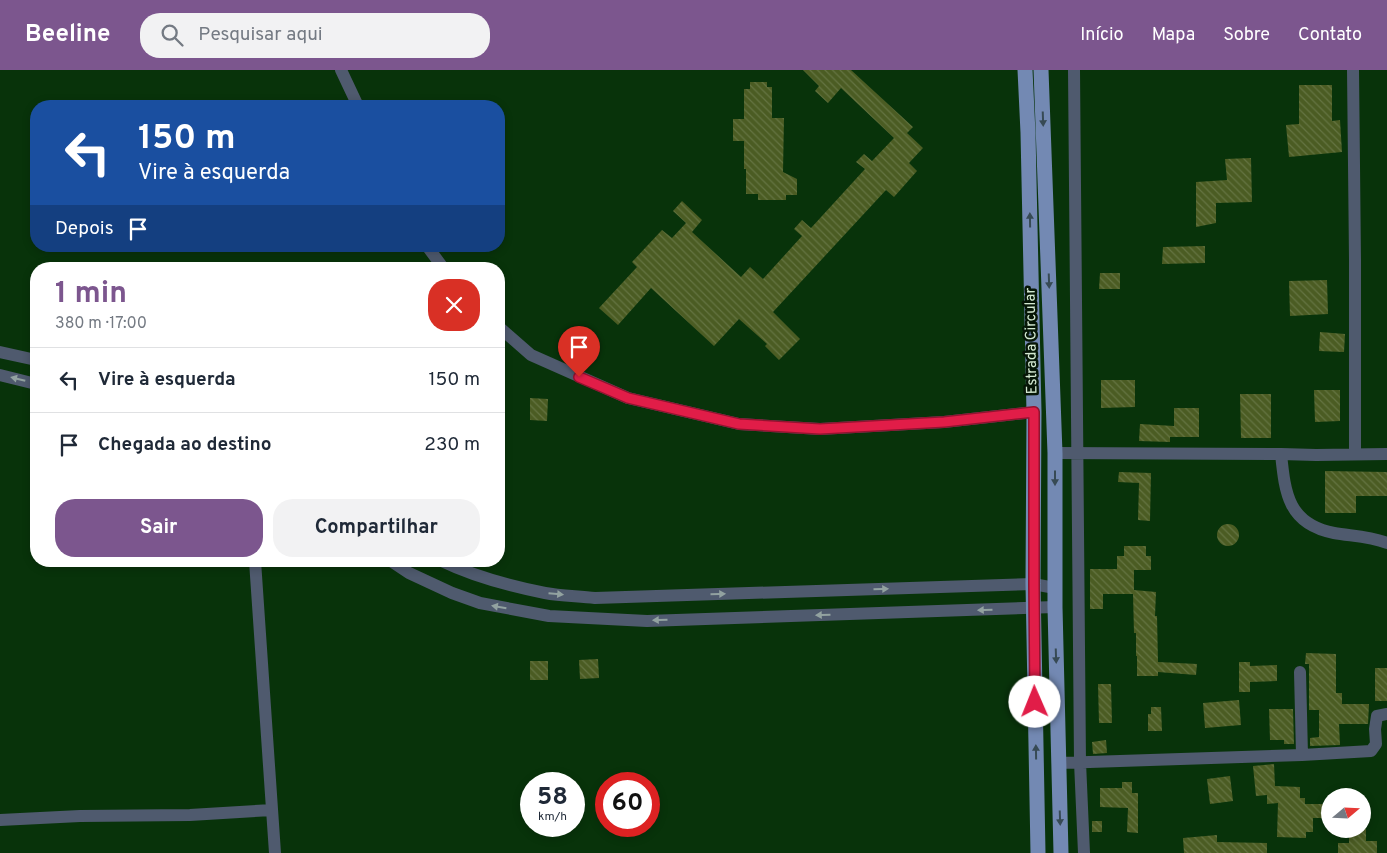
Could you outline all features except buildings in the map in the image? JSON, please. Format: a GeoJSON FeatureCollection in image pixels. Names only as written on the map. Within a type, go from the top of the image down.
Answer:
{"type":"FeatureCollection","features":[{"type":"Feature","properties":{"kind":"main road","name":"Estrada Circular"},"geometry":{"type":"LineString","coordinates":[[1026,70],[1034,412],[1034,608],[1038,853]]}},
{"type":"Feature","properties":{"kind":"main road"},"geometry":{"type":"LineString","coordinates":[[1041,70],[1055,453],[1055,607],[1061,853]]}},
{"type":"Feature","properties":{"kind":"street"},"geometry":{"type":"LineString","coordinates":[[341,70],[355,100]]}},
{"type":"Feature","properties":{"kind":"street"},"geometry":{"type":"LineString","coordinates":[[1074,70],[1080,762],[1084,853]]}},
{"type":"Feature","properties":{"kind":"street"},"geometry":{"type":"LineString","coordinates":[[1353,70],[1355,454]]}},
{"type":"Feature","properties":{"kind":"street"},"geometry":{"type":"LineString","coordinates":[[505,332],[531,355],[628,398],[739,424],[820,429],[944,422],[1034,412]]}},
{"type":"Feature","properties":{"kind":"street"},"geometry":{"type":"LineString","coordinates":[[0,352],[30,359]]}},
{"type":"Feature","properties":{"kind":"street"},"geometry":{"type":"LineString","coordinates":[[0,375],[30,382]]}},
{"type":"Feature","properties":{"kind":"street"},"geometry":{"type":"LineString","coordinates":[[1055,453],[1281,454],[1316,456],[1387,454]]}},
{"type":"Feature","properties":{"kind":"street"},"geometry":{"type":"LineString","coordinates":[[1281,454],[1284,483],[1289,502],[1299,516],[1310,525],[1332,532],[1387,542]]}},
{"type":"Feature","properties":{"kind":"street"},"geometry":{"type":"LineString","coordinates":[[255,567],[275,853]]}},
{"type":"Feature","properties":{"kind":"street"},"geometry":{"type":"LineString","coordinates":[[401,567],[452,593],[480,603],[549,616],[647,621],[1055,607]]}},
{"type":"Feature","properties":{"kind":"street"},"geometry":{"type":"LineString","coordinates":[[455,567],[499,582],[547,593],[595,598],[1034,584],[1055,588]]}},
{"type":"Feature","properties":{"kind":"street"},"geometry":{"type":"LineString","coordinates":[[1300,672],[1302,755]]}},
{"type":"Feature","properties":{"kind":"street"},"geometry":{"type":"LineString","coordinates":[[1059,763],[1372,751],[1376,744],[1375,729],[1377,716],[1387,714]]}},
{"type":"Feature","properties":{"kind":"street"},"geometry":{"type":"LineString","coordinates":[[0,820],[80,816],[190,815],[272,810]]}},
{"type":"Feature","properties":{"kind":"route"},"geometry":{"type":"LineString","coordinates":[[579,377],[628,398],[739,424],[820,429],[944,422],[1034,412],[1035,702]]}}]}
